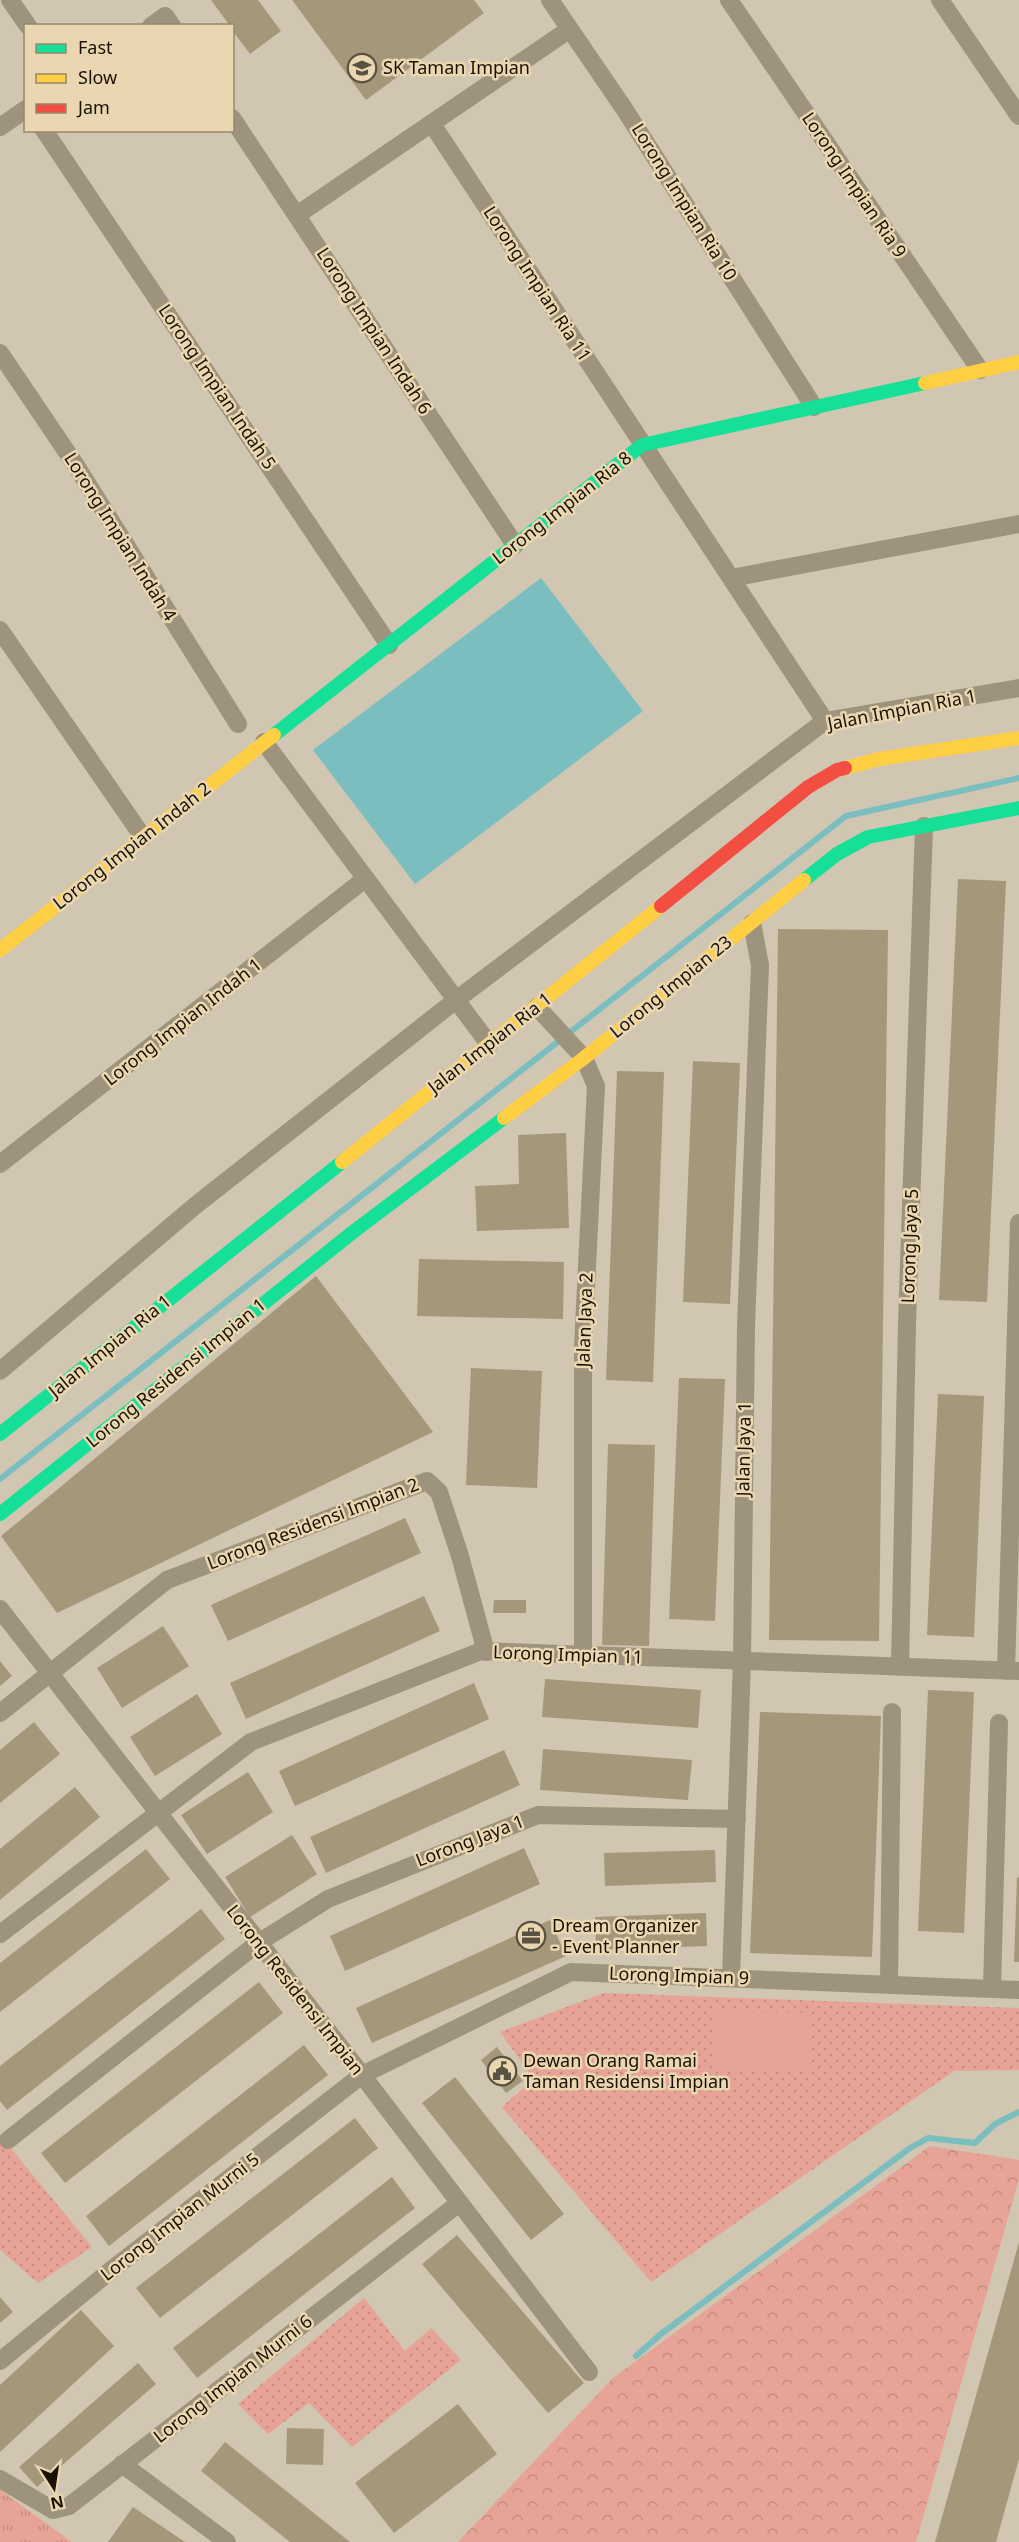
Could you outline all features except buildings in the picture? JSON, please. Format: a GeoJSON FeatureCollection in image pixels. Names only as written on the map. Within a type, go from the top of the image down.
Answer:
{"type":"FeatureCollection","features":[{"type":"Feature","properties":{"kind":"street"},"geometry":{"type":"LineString","coordinates":[[10,0],[27,24]]}},
{"type":"Feature","properties":{"kind":"street","name":"Lorong Impian Ria 10"},"geometry":{"type":"LineString","coordinates":[[550,0],[625,110],[814,406]]}},
{"type":"Feature","properties":{"kind":"street","name":"Lorong Impian Ria 9"},"geometry":{"type":"LineString","coordinates":[[729,0],[980,370]]}},
{"type":"Feature","properties":{"kind":"street"},"geometry":{"type":"LineString","coordinates":[[940,0],[1019,116]]}},
{"type":"Feature","properties":{"kind":"street"},"geometry":{"type":"LineString","coordinates":[[297,215],[570,29]]}},
{"type":"Feature","properties":{"kind":"street"},"geometry":{"type":"LineString","coordinates":[[0,127],[24,110]]}},
{"type":"Feature","properties":{"kind":"street","name":"Lorong Impian Indah 6"},"geometry":{"type":"LineString","coordinates":[[234,121],[515,545]]}},
{"type":"Feature","properties":{"kind":"street","name":"Lorong Impian Ria 11"},"geometry":{"type":"LineString","coordinates":[[432,124],[825,721]]}},
{"type":"Feature","properties":{"kind":"street","name":"Lorong Impian Indah 5"},"geometry":{"type":"LineString","coordinates":[[45,132],[388,645]]}},
{"type":"Feature","properties":{"kind":"street","name":"Lorong Impian Indah 4"},"geometry":{"type":"LineString","coordinates":[[0,353],[75,464],[237,724]]}},
{"type":"Feature","properties":{"kind":"street","name":"Lorong Impian Ria 8"},"geometry":{"type":"LineString","coordinates":[[264,742],[642,445],[1019,362]]}},
{"type":"Feature","properties":{"kind":"street"},"geometry":{"type":"LineString","coordinates":[[730,578],[1019,524]]}},
{"type":"Feature","properties":{"kind":"street"},"geometry":{"type":"LineString","coordinates":[[0,630],[143,837]]}},
{"type":"Feature","properties":{"kind":"street","name":"Jalan Impian Ria 1"},"geometry":{"type":"LineString","coordinates":[[0,1371],[196,1205],[456,1000],[825,721],[1019,688]]}},
{"type":"Feature","properties":{"kind":"street","name":"Jalan Impian Ria 1"},"geometry":{"type":"LineString","coordinates":[[0,1434],[537,1007],[808,787],[837,770],[879,759],[1019,738]]}},
{"type":"Feature","properties":{"kind":"street"},"geometry":{"type":"LineString","coordinates":[[264,742],[489,1044]]}},
{"type":"Feature","properties":{"kind":"street","name":"Lorong Impian Indah 2"},"geometry":{"type":"LineString","coordinates":[[0,950],[264,742]]}},
{"type":"Feature","properties":{"kind":"street","name":"Lorong Impian 23"},"geometry":{"type":"LineString","coordinates":[[352,1232],[584,1058],[837,854],[868,837],[1019,808]]}},
{"type":"Feature","properties":{"kind":"street","name":"Lorong Jaya 5"},"geometry":{"type":"LineString","coordinates":[[900,1667],[907,1312],[924,826]]}},
{"type":"Feature","properties":{"kind":"street","name":"Lorong Impian Indah 1"},"geometry":{"type":"LineString","coordinates":[[0,1164],[365,879]]}},
{"type":"Feature","properties":{"kind":"street","name":"Jalan Jaya 1"},"geometry":{"type":"LineString","coordinates":[[731,1977],[742,1661],[746,1326],[760,965],[752,923]]}},
{"type":"Feature","properties":{"kind":"street","name":"Jalan Jaya 2"},"geometry":{"type":"LineString","coordinates":[[537,1007],[584,1058],[596,1086],[583,1347],[583,1655]]}},
{"type":"Feature","properties":{"kind":"street"},"geometry":{"type":"LineString","coordinates":[[1013,1671],[1019,1223]]}},
{"type":"Feature","properties":{"kind":"street","name":"Lorong Residensi Impian 1"},"geometry":{"type":"LineString","coordinates":[[0,1514],[352,1232]]}},
{"type":"Feature","properties":{"kind":"street","name":"Lorong Residensi Impian 2"},"geometry":{"type":"LineString","coordinates":[[50,1674],[167,1580],[427,1480],[439,1492],[460,1556],[486,1652]]}},
{"type":"Feature","properties":{"kind":"street","name":"Lorong Residensi Impian"},"geometry":{"type":"LineString","coordinates":[[0,1609],[362,2075],[458,2204],[589,2373]]}},
{"type":"Feature","properties":{"kind":"street","name":"Lorong Impian 11"},"geometry":{"type":"LineString","coordinates":[[0,1934],[251,1742],[481,1651],[1013,1671]]}},
{"type":"Feature","properties":{"kind":"street"},"geometry":{"type":"LineString","coordinates":[[0,1713],[50,1674]]}},
{"type":"Feature","properties":{"kind":"street"},"geometry":{"type":"LineString","coordinates":[[889,1985],[892,1712]]}},
{"type":"Feature","properties":{"kind":"street"},"geometry":{"type":"LineString","coordinates":[[992,1989],[999,1723]]}},
{"type":"Feature","properties":{"kind":"street","name":"Lorong Jaya 1"},"geometry":{"type":"LineString","coordinates":[[9,2140],[258,1943],[328,1899],[538,1815],[737,1819]]}},
{"type":"Feature","properties":{"kind":"street","name":"Lorong Impian 9"},"geometry":{"type":"LineString","coordinates":[[362,2075],[571,1972],[1019,1990]]}},
{"type":"Feature","properties":{"kind":"street","name":"Lorong Impian Murni 5"},"geometry":{"type":"LineString","coordinates":[[0,2361],[115,2267],[362,2075]]}},
{"type":"Feature","properties":{"kind":"street","name":"Lorong Impian Murni 6"},"geometry":{"type":"LineString","coordinates":[[0,2480],[53,2510],[69,2506],[458,2204]]}},
{"type":"Feature","properties":{"kind":"street"},"geometry":{"type":"LineString","coordinates":[[123,2464],[227,2542]]}},
{"type":"Feature","properties":{"kind":"green space"},"geometry":{"type":"Polygon","coordinates":[[[604,1993],[1019,2008],[1019,2070],[954,2071],[651,2282],[502,2107],[534,2079],[500,2032],[604,1993]]]}},
{"type":"Feature","properties":{"kind":"green space"},"geometry":{"type":"Polygon","coordinates":[[[716,2012],[811,2013],[811,2072],[716,2072],[716,2012]]]}},
{"type":"Feature","properties":{"kind":"green space"},"geometry":{"type":"Polygon","coordinates":[[[0,2135],[92,2247],[38,2283],[0,2250],[0,2135]]]}},
{"type":"Feature","properties":{"kind":"green space"},"geometry":{"type":"Polygon","coordinates":[[[930,2146],[1019,2160],[1019,2179],[916,2542],[458,2542],[613,2378],[930,2146]]]}},
{"type":"Feature","properties":{"kind":"green space"},"geometry":{"type":"Polygon","coordinates":[[[364,2298],[405,2351],[431,2328],[461,2360],[352,2447],[309,2403],[268,2434],[238,2404],[364,2298]]]}},
{"type":"Feature","properties":{"kind":"green space"},"geometry":{"type":"Polygon","coordinates":[[[0,2490],[72,2542],[0,2542],[0,2490]]]}},
{"type":"Feature","properties":{"kind":"water"},"geometry":{"type":"Polygon","coordinates":[[[541,578],[643,711],[415,884],[313,750],[541,578]]]}},
{"type":"Feature","properties":{"kind":"waterway"},"geometry":{"type":"LineString","coordinates":[[0,1479],[846,816],[1019,778]]}},
{"type":"Feature","properties":{"kind":"waterway"},"geometry":{"type":"LineString","coordinates":[[636,2356],[661,2334],[910,2148],[928,2138],[975,2143],[995,2124],[1019,2112]]}},
{"type":"Feature","properties":{"kind":"traffic: fast"},"geometry":{"type":"LineString","coordinates":[[274,735],[642,445],[925,383]]}},
{"type":"Feature","properties":{"kind":"traffic: fast"},"geometry":{"type":"LineString","coordinates":[[804,880],[837,854],[868,837],[1019,808]]}},
{"type":"Feature","properties":{"kind":"traffic: fast"},"geometry":{"type":"LineString","coordinates":[[0,1514],[353,1232],[504,1118]]}},
{"type":"Feature","properties":{"kind":"traffic: fast"},"geometry":{"type":"LineString","coordinates":[[0,1434],[342,1162]]}},
{"type":"Feature","properties":{"kind":"traffic: slow"},"geometry":{"type":"LineString","coordinates":[[925,383],[1019,362]]}},
{"type":"Feature","properties":{"kind":"traffic: slow"},"geometry":{"type":"LineString","coordinates":[[0,950],[274,735]]}},
{"type":"Feature","properties":{"kind":"traffic: slow"},"geometry":{"type":"LineString","coordinates":[[845,768],[879,759],[1019,738]]}},
{"type":"Feature","properties":{"kind":"traffic: slow"},"geometry":{"type":"LineString","coordinates":[[504,1118],[584,1058],[804,880]]}},
{"type":"Feature","properties":{"kind":"traffic: slow"},"geometry":{"type":"LineString","coordinates":[[342,1162],[661,906]]}},
{"type":"Feature","properties":{"kind":"traffic: jam"},"geometry":{"type":"LineString","coordinates":[[661,906],[808,787],[837,770],[845,768]]}},
{"type":"Feature","properties":{"kind":"place","name":"SK Taman Impian"},"geometry":{"type":"Point","coordinates":[362,68]}},
{"type":"Feature","properties":{"kind":"place","name":"Dream Organizer - Event Planner"},"geometry":{"type":"Point","coordinates":[531,1936]}},
{"type":"Feature","properties":{"kind":"place","name":"Dewan Orang Ramai Taman Residensi Impian"},"geometry":{"type":"Point","coordinates":[502,2071]}}]}
